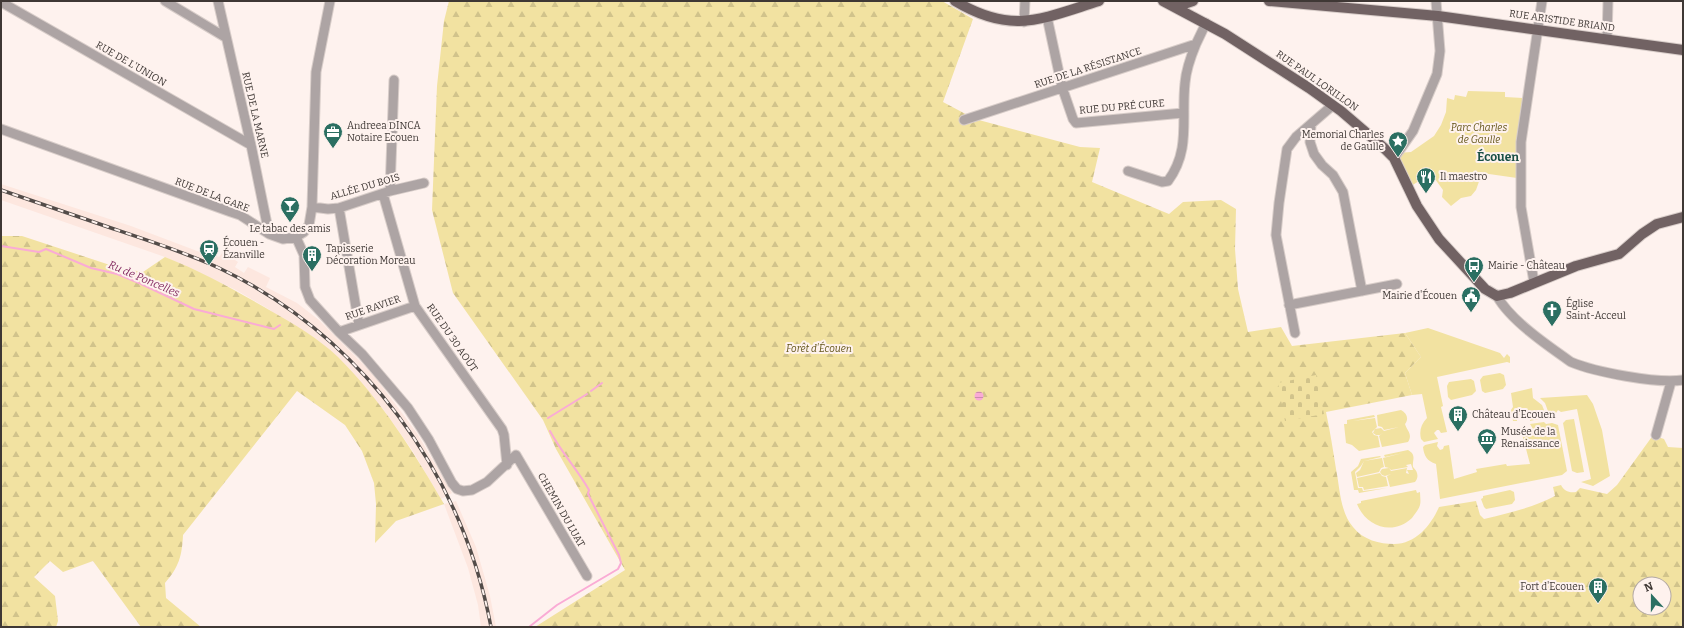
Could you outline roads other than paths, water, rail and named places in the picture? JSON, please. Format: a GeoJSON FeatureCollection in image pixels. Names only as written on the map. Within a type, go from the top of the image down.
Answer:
{"type":"FeatureCollection","features":[{"type":"Feature","properties":{"kind":"main road"},"geometry":{"type":"LineString","coordinates":[[955,1],[977,13],[989,17],[999,20],[1024,22],[1047,17],[1099,1]]}},
{"type":"Feature","properties":{"kind":"main road","name":"RUE PAUL LORILLON"},"geometry":{"type":"LineString","coordinates":[[1163,1],[1206,23],[1309,88],[1333,105],[1394,158],[1417,206],[1427,223],[1439,239],[1485,289],[1497,296]]}},
{"type":"Feature","properties":{"kind":"main road"},"geometry":{"type":"LineString","coordinates":[[1174,1],[1184,4],[1192,2]]}},
{"type":"Feature","properties":{"kind":"main road","name":"RUE ARISTIDE BRIAND"},"geometry":{"type":"LineString","coordinates":[[1269,1],[1314,3],[1438,16],[1683,50]]}},
{"type":"Feature","properties":{"kind":"main road"},"geometry":{"type":"LineString","coordinates":[[1497,296],[1510,293],[1576,266],[1619,254],[1642,234],[1658,224],[1683,216]]}},
{"type":"Feature","properties":{"kind":"street"},"geometry":{"type":"LineString","coordinates":[[165,1],[225,37]]}},
{"type":"Feature","properties":{"kind":"street","name":"RUE DE LA MARNE"},"geometry":{"type":"LineString","coordinates":[[218,1],[225,37],[251,145],[269,234]]}},
{"type":"Feature","properties":{"kind":"street"},"geometry":{"type":"LineString","coordinates":[[330,1],[316,72],[312,207],[309,225],[304,232],[296,237],[304,255],[305,287],[310,300],[339,332],[362,354],[408,408],[429,440],[452,483],[460,491],[467,491],[479,487],[507,464]]}},
{"type":"Feature","properties":{"kind":"street"},"geometry":{"type":"LineString","coordinates":[[1024,22],[1025,1]]}},
{"type":"Feature","properties":{"kind":"street"},"geometry":{"type":"LineString","coordinates":[[1394,158],[1414,131],[1437,74],[1440,50],[1436,1]]}},
{"type":"Feature","properties":{"kind":"street"},"geometry":{"type":"LineString","coordinates":[[1534,282],[1521,207],[1522,132],[1542,1]]}},
{"type":"Feature","properties":{"kind":"street"},"geometry":{"type":"LineString","coordinates":[[1607,40],[1608,1]]}},
{"type":"Feature","properties":{"kind":"street","name":"RUE DE L'UNION"},"geometry":{"type":"LineString","coordinates":[[1,2],[251,145]]}},
{"type":"Feature","properties":{"kind":"street"},"geometry":{"type":"LineString","coordinates":[[1192,2],[1190,8],[1192,16]]}},
{"type":"Feature","properties":{"kind":"street"},"geometry":{"type":"LineString","coordinates":[[1047,17],[1062,87]]}},
{"type":"Feature","properties":{"kind":"street"},"geometry":{"type":"LineString","coordinates":[[1128,171],[1157,181],[1168,181],[1176,170],[1182,154],[1185,82],[1196,44],[1206,23]]}},
{"type":"Feature","properties":{"kind":"street","name":"RUE DE LA RÉSISTANCE"},"geometry":{"type":"LineString","coordinates":[[964,120],[1196,44]]}},
{"type":"Feature","properties":{"kind":"street","name":"RUE DU 30 AOÛT"},"geometry":{"type":"LineString","coordinates":[[394,80],[387,193],[415,306],[502,429],[507,464]]}},
{"type":"Feature","properties":{"kind":"street","name":"RUE DU PRÉ CURE"},"geometry":{"type":"LineString","coordinates":[[1062,87],[1073,119],[1076,123],[1184,113]]}},
{"type":"Feature","properties":{"kind":"street"},"geometry":{"type":"LineString","coordinates":[[1295,333],[1276,235],[1279,203],[1288,149],[1296,137],[1333,105]]}},
{"type":"Feature","properties":{"kind":"street"},"geometry":{"type":"LineString","coordinates":[[1311,125],[1310,142],[1314,154],[1322,165],[1333,175],[1343,192],[1362,291]]}},
{"type":"Feature","properties":{"kind":"street","name":"RUE DE LA GARE"},"geometry":{"type":"LineString","coordinates":[[1,129],[240,215],[269,234],[283,239],[296,237]]}},
{"type":"Feature","properties":{"kind":"street","name":"ALLÉE DU BOIS"},"geometry":{"type":"LineString","coordinates":[[312,207],[328,209],[340,208],[424,183]]}},
{"type":"Feature","properties":{"kind":"street"},"geometry":{"type":"LineString","coordinates":[[340,208],[359,325]]}},
{"type":"Feature","properties":{"kind":"street"},"geometry":{"type":"LineString","coordinates":[[1289,305],[1397,284]]}},
{"type":"Feature","properties":{"kind":"street"},"geometry":{"type":"LineString","coordinates":[[1497,296],[1502,305],[1533,333],[1571,362],[1579,366],[1621,375],[1672,382],[1683,380]]}},
{"type":"Feature","properties":{"kind":"street","name":"RUE RAVIER"},"geometry":{"type":"LineString","coordinates":[[339,332],[415,306]]}},
{"type":"Feature","properties":{"kind":"street"},"geometry":{"type":"LineString","coordinates":[[1656,435],[1672,382]]}},
{"type":"Feature","properties":{"kind":"street","name":"CHEMIN DU LUAT"},"geometry":{"type":"LineString","coordinates":[[507,464],[516,456],[587,576]]}},
{"type":"Feature","properties":{"kind":"waterway","name":"Ru de Poncelles"},"geometry":{"type":"LineString","coordinates":[[1,246],[39,252],[46,249],[91,268],[117,274],[194,309],[274,329],[280,325]]}},
{"type":"Feature","properties":{"kind":"waterway"},"geometry":{"type":"LineString","coordinates":[[591,391],[602,383]]}},
{"type":"Feature","properties":{"kind":"waterway"},"geometry":{"type":"LineString","coordinates":[[548,418],[587,394]]}},
{"type":"Feature","properties":{"kind":"waterway"},"geometry":{"type":"LineString","coordinates":[[529,627],[557,605],[618,569],[621,563],[619,555],[588,494],[589,490],[550,431]]}},
{"type":"Feature","properties":{"kind":"railway"},"geometry":{"type":"LineString","coordinates":[[1,190],[165,246],[219,268],[271,297],[318,331],[360,371],[398,415],[430,464],[456,516],[477,570],[491,627]]}},
{"type":"Feature","properties":{"kind":"place","name":"Andreea DINCA Notaire Ecouen"},"geometry":{"type":"Point","coordinates":[333,149]}},
{"type":"Feature","properties":{"kind":"place","name":"Memorial Charles de Gaulle"},"geometry":{"type":"Point","coordinates":[1398,158]}},
{"type":"Feature","properties":{"kind":"place","name":"Il maestro"},"geometry":{"type":"Point","coordinates":[1426,194]}},
{"type":"Feature","properties":{"kind":"place","name":"Le tabac des amis"},"geometry":{"type":"Point","coordinates":[290,223]}},
{"type":"Feature","properties":{"kind":"place","name":"Écouen - Ézanville"},"geometry":{"type":"Point","coordinates":[209,266]}},
{"type":"Feature","properties":{"kind":"place","name":"Tapisserie Décoration Moreau"},"geometry":{"type":"Point","coordinates":[312,272]}},
{"type":"Feature","properties":{"kind":"place","name":"Mairie - Château"},"geometry":{"type":"Point","coordinates":[1474,283]}},
{"type":"Feature","properties":{"kind":"place","name":"Mairie d'Écouen"},"geometry":{"type":"Point","coordinates":[1471,313]}},
{"type":"Feature","properties":{"kind":"place","name":"Église Saint-Acceul"},"geometry":{"type":"Point","coordinates":[1552,327]}},
{"type":"Feature","properties":{"kind":"place","name":"Château d'Ecouen"},"geometry":{"type":"Point","coordinates":[1458,432]}},
{"type":"Feature","properties":{"kind":"place","name":"Musée de la Renaissance"},"geometry":{"type":"Point","coordinates":[1487,455]}},
{"type":"Feature","properties":{"kind":"place","name":"Fort d'Ecouen"},"geometry":{"type":"Point","coordinates":[1598,604]}},
{"type":"Feature","properties":{"kind":"district","name":"Écouen"},"geometry":{"type":"Point","coordinates":[1498,157]}},
{"type":"Feature","properties":{"kind":"park label","name":"Parc Charles de Gaulle"},"geometry":{"type":"Point","coordinates":[1479,134]}},
{"type":"Feature","properties":{"kind":"park label","name":"Forêt d'Écouen"},"geometry":{"type":"Point","coordinates":[819,349]}}]}
